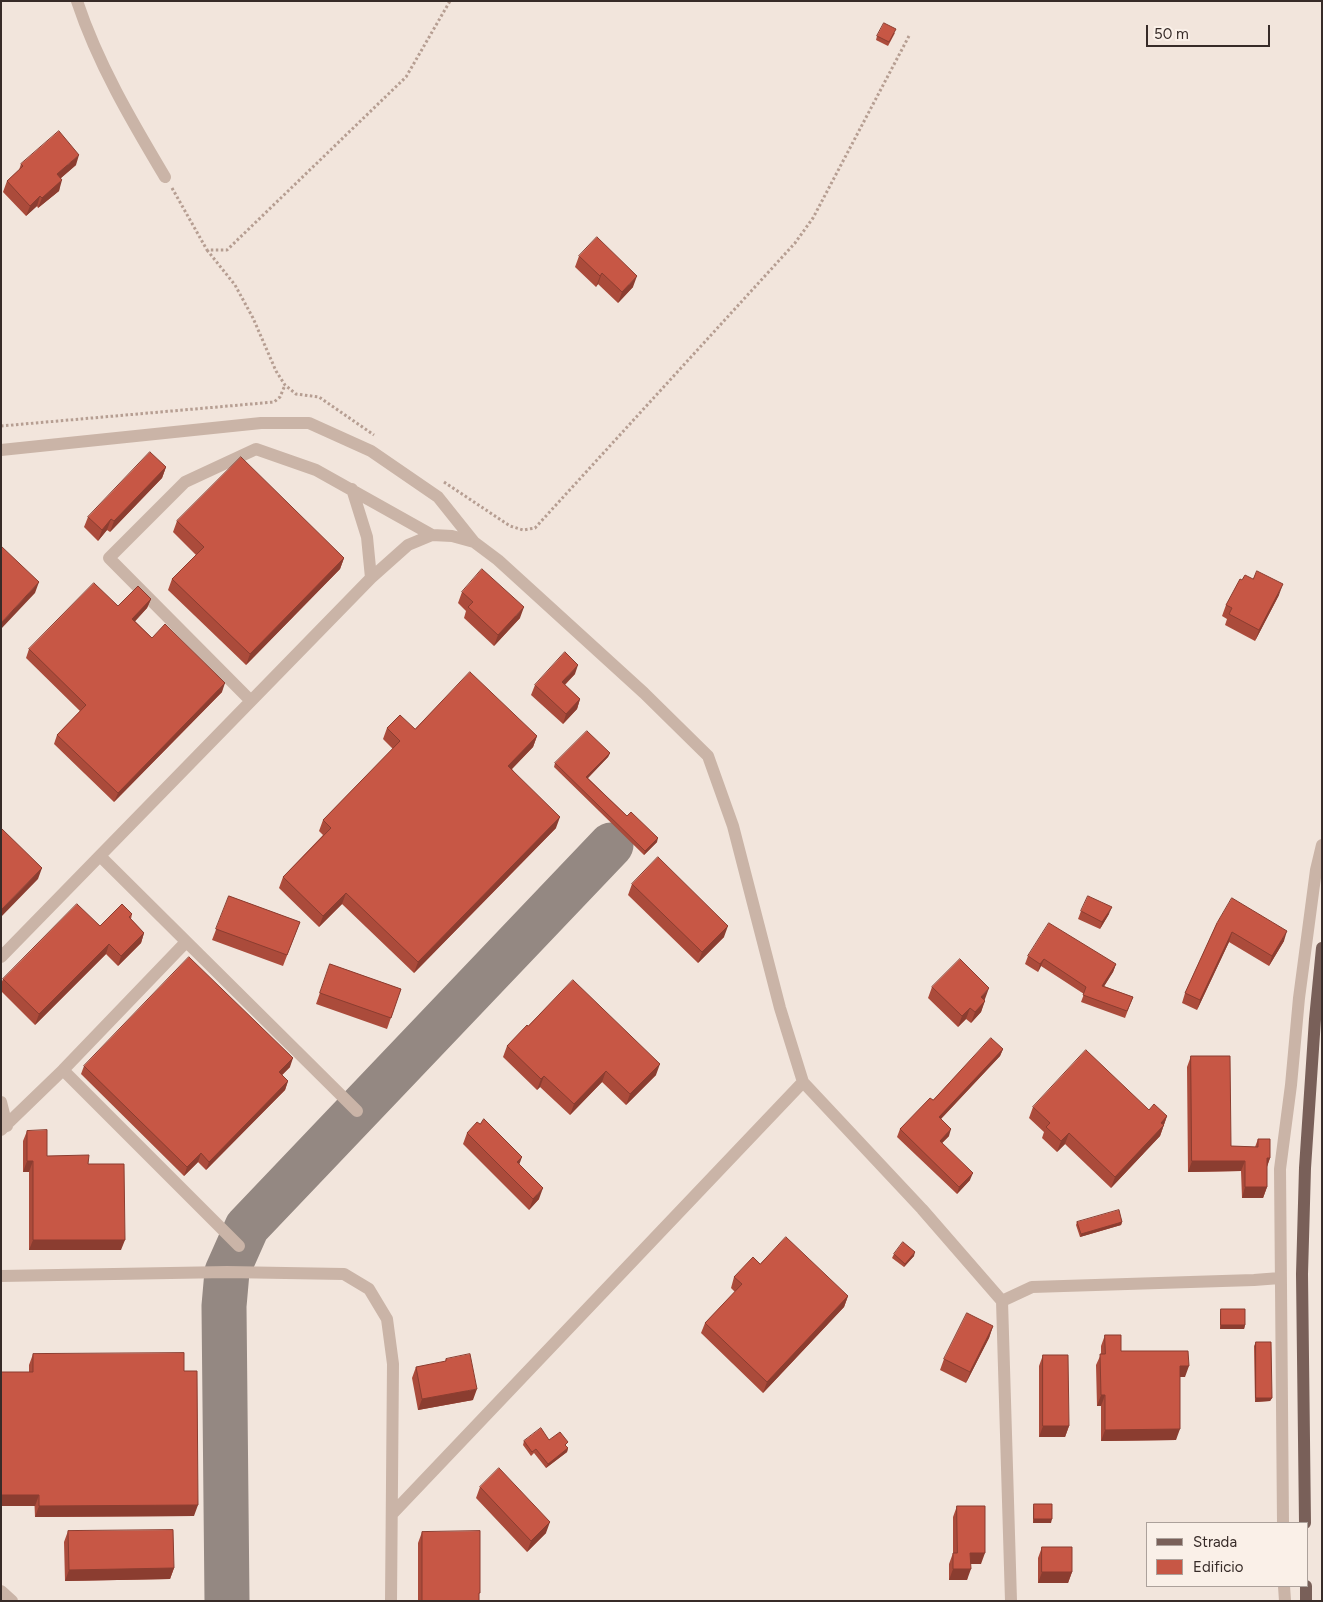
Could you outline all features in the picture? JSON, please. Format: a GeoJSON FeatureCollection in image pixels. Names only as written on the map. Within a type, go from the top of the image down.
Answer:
{"type":"FeatureCollection","features":[{"type":"Feature","properties":{"kind":"main road"},"geometry":{"type":"LineString","coordinates":[[1305,1522],[1302,1274],[1304,1168],[1314,1019],[1322,948]]}},
{"type":"Feature","properties":{"kind":"main road"},"geometry":{"type":"LineString","coordinates":[[1306,1587],[1306,1601]]}},
{"type":"Feature","properties":{"kind":"street"},"geometry":{"type":"LineString","coordinates":[[77,1],[101,61],[130,118],[165,177]]}},
{"type":"Feature","properties":{"kind":"street"},"geometry":{"type":"LineString","coordinates":[[1,450],[261,423],[309,422],[371,451],[438,497],[474,542],[498,560],[644,692],[708,756],[733,826],[780,1008],[803,1082],[922,1208],[1002,1301],[1011,1601]]}},
{"type":"Feature","properties":{"kind":"street"},"geometry":{"type":"LineString","coordinates":[[251,701],[109,558],[185,482],[256,449],[316,470],[432,535]]}},
{"type":"Feature","properties":{"kind":"street"},"geometry":{"type":"LineString","coordinates":[[352,490],[367,537],[371,578]]}},
{"type":"Feature","properties":{"kind":"street"},"geometry":{"type":"LineString","coordinates":[[1,958],[371,578],[408,545],[432,535],[452,536],[474,542]]}},
{"type":"Feature","properties":{"kind":"street"},"geometry":{"type":"LineString","coordinates":[[1283,1522],[1280,1169],[1291,1085],[1299,998],[1316,870],[1322,845]]}},
{"type":"Feature","properties":{"kind":"street"},"geometry":{"type":"LineString","coordinates":[[100,856],[357,1112]]}},
{"type":"Feature","properties":{"kind":"street"},"geometry":{"type":"LineString","coordinates":[[4,1128],[186,942]]}},
{"type":"Feature","properties":{"kind":"street"},"geometry":{"type":"LineString","coordinates":[[62,1070],[239,1246]]}},
{"type":"Feature","properties":{"kind":"street"},"geometry":{"type":"LineString","coordinates":[[392,1514],[803,1082]]}},
{"type":"Feature","properties":{"kind":"street"},"geometry":{"type":"LineString","coordinates":[[1,1102],[4,1128]]}},
{"type":"Feature","properties":{"kind":"street"},"geometry":{"type":"LineString","coordinates":[[1,1276],[227,1272],[344,1274],[369,1289],[387,1320],[393,1364],[391,1601]]}},
{"type":"Feature","properties":{"kind":"street"},"geometry":{"type":"LineString","coordinates":[[1002,1301],[1032,1287],[1280,1278]]}},
{"type":"Feature","properties":{"kind":"street"},"geometry":{"type":"LineString","coordinates":[[1284,1587],[1284,1601]]}},
{"type":"Feature","properties":{"kind":"street"},"geometry":{"type":"LineString","coordinates":[[1,1591],[12,1601]]}},
{"type":"Feature","properties":{"kind":"path"},"geometry":{"type":"LineString","coordinates":[[207,250],[227,250],[406,77],[450,1]]}},
{"type":"Feature","properties":{"kind":"path"},"geometry":{"type":"LineString","coordinates":[[444,482],[510,526],[523,530],[535,528],[795,243],[813,218],[909,36]]}},
{"type":"Feature","properties":{"kind":"path"},"geometry":{"type":"LineString","coordinates":[[165,177],[207,250],[235,285],[253,318],[276,371],[285,385],[296,394],[319,397],[377,437]]}},
{"type":"Feature","properties":{"kind":"path"},"geometry":{"type":"LineString","coordinates":[[1,426],[274,402],[280,397],[285,385]]}},
{"type":"Feature","properties":{"kind":"building"},"geometry":{"type":"Polygon","coordinates":[[[884,23],[896,29],[889,42],[877,36],[884,23]]]}},
{"type":"Feature","properties":{"kind":"building"},"geometry":{"type":"Polygon","coordinates":[[[59,131],[79,155],[57,174],[62,180],[30,206],[7,181],[23,166],[21,164],[59,131]]]}},
{"type":"Feature","properties":{"kind":"building"},"geometry":{"type":"Polygon","coordinates":[[[597,237],[637,276],[622,292],[602,273],[600,276],[579,256],[597,237]]]}},
{"type":"Feature","properties":{"kind":"building"},"geometry":{"type":"Polygon","coordinates":[[[150,452],[166,467],[114,521],[111,519],[102,530],[88,517],[150,452]]]}},
{"type":"Feature","properties":{"kind":"building"},"geometry":{"type":"Polygon","coordinates":[[[241,457],[344,558],[250,654],[172,579],[204,547],[177,521],[241,457]]]}},
{"type":"Feature","properties":{"kind":"building"},"geometry":{"type":"Polygon","coordinates":[[[1,546],[39,582],[1,623],[1,546]]]}},
{"type":"Feature","properties":{"kind":"building"},"geometry":{"type":"Polygon","coordinates":[[[482,569],[524,607],[498,635],[468,607],[473,602],[462,592],[482,569]]]}},
{"type":"Feature","properties":{"kind":"building"},"geometry":{"type":"Polygon","coordinates":[[[1257,571],[1283,584],[1259,630],[1229,614],[1232,608],[1226,605],[1240,579],[1242,580],[1245,575],[1253,579],[1257,571]]]}},
{"type":"Feature","properties":{"kind":"building"},"geometry":{"type":"Polygon","coordinates":[[[94,583],[118,606],[138,586],[151,599],[132,619],[152,638],[165,624],[225,683],[118,793],[57,735],[86,705],[29,649],[94,583]]]}},
{"type":"Feature","properties":{"kind":"building"},"geometry":{"type":"Polygon","coordinates":[[[565,652],[578,665],[562,682],[580,699],[566,714],[535,685],[565,652]]]}},
{"type":"Feature","properties":{"kind":"building"},"geometry":{"type":"Polygon","coordinates":[[[470,672],[537,736],[508,766],[560,817],[418,962],[346,893],[323,916],[283,877],[331,828],[323,820],[400,741],[387,728],[400,715],[415,729],[470,672]]]}},
{"type":"Feature","properties":{"kind":"building"},"geometry":{"type":"Polygon","coordinates":[[[587,731],[610,753],[586,777],[627,816],[631,812],[658,838],[645,851],[555,763],[587,731]]]}},
{"type":"Feature","properties":{"kind":"building"},"geometry":{"type":"Polygon","coordinates":[[[1,828],[42,868],[1,910],[1,828]]]}},
{"type":"Feature","properties":{"kind":"building"},"geometry":{"type":"Polygon","coordinates":[[[658,857],[728,926],[702,952],[632,884],[658,857]]]}},
{"type":"Feature","properties":{"kind":"building"},"geometry":{"type":"Polygon","coordinates":[[[229,896],[300,922],[287,955],[216,929],[229,896]]]}},
{"type":"Feature","properties":{"kind":"building"},"geometry":{"type":"Polygon","coordinates":[[[1088,896],[1112,907],[1102,922],[1081,911],[1088,896]]]}},
{"type":"Feature","properties":{"kind":"building"},"geometry":{"type":"Polygon","coordinates":[[[1232,898],[1287,931],[1272,956],[1232,932],[1200,1000],[1185,993],[1217,923],[1232,898]]]}},
{"type":"Feature","properties":{"kind":"building"},"geometry":{"type":"Polygon","coordinates":[[[77,904],[100,926],[122,904],[132,914],[129,917],[144,933],[121,956],[109,944],[39,1014],[3,979],[77,904]]]}},
{"type":"Feature","properties":{"kind":"building"},"geometry":{"type":"Polygon","coordinates":[[[1049,923],[1116,964],[1102,986],[1133,997],[1127,1011],[1083,995],[1086,987],[1044,959],[1040,964],[1028,956],[1049,923]]]}},
{"type":"Feature","properties":{"kind":"building"},"geometry":{"type":"Polygon","coordinates":[[[189,957],[293,1058],[279,1072],[288,1081],[209,1162],[201,1153],[187,1167],[84,1066],[189,957]]]}},
{"type":"Feature","properties":{"kind":"building"},"geometry":{"type":"Polygon","coordinates":[[[960,959],[989,988],[981,997],[985,1001],[975,1012],[970,1008],[962,1016],[932,987],[960,959]]]}},
{"type":"Feature","properties":{"kind":"building"},"geometry":{"type":"Polygon","coordinates":[[[330,964],[401,989],[391,1018],[320,993],[330,964]]]}},
{"type":"Feature","properties":{"kind":"building"},"geometry":{"type":"Polygon","coordinates":[[[573,980],[660,1064],[630,1094],[606,1071],[574,1104],[544,1076],[541,1079],[507,1046],[573,980]]]}},
{"type":"Feature","properties":{"kind":"building"},"geometry":{"type":"Polygon","coordinates":[[[991,1038],[1003,1049],[939,1117],[951,1129],[940,1141],[973,1173],[959,1187],[900,1129],[930,1098],[933,1100],[991,1038]]]}},
{"type":"Feature","properties":{"kind":"building"},"geometry":{"type":"Polygon","coordinates":[[[1086,1050],[1149,1110],[1154,1104],[1167,1116],[1161,1123],[1164,1125],[1115,1177],[1069,1133],[1061,1141],[1046,1127],[1050,1123],[1033,1107],[1086,1050]]]}},
{"type":"Feature","properties":{"kind":"building"},"geometry":{"type":"Polygon","coordinates":[[[1191,1056],[1230,1056],[1231,1146],[1258,1147],[1258,1139],[1270,1139],[1270,1158],[1267,1158],[1267,1187],[1245,1187],[1245,1161],[1192,1161],[1191,1056]]]}},
{"type":"Feature","properties":{"kind":"building"},"geometry":{"type":"Polygon","coordinates":[[[484,1119],[522,1157],[517,1162],[543,1188],[533,1199],[467,1133],[477,1122],[480,1124],[484,1119]]]}},
{"type":"Feature","properties":{"kind":"building"},"geometry":{"type":"Polygon","coordinates":[[[47,1130],[47,1156],[89,1155],[88,1164],[124,1164],[125,1240],[33,1240],[33,1161],[27,1161],[27,1131],[47,1130]]]}},
{"type":"Feature","properties":{"kind":"building"},"geometry":{"type":"Polygon","coordinates":[[[1119,1210],[1122,1222],[1081,1234],[1077,1222],[1119,1210]]]}},
{"type":"Feature","properties":{"kind":"building"},"geometry":{"type":"Polygon","coordinates":[[[786,1237],[848,1296],[767,1382],[705,1323],[742,1284],[734,1277],[753,1257],[760,1264],[786,1237]]]}},
{"type":"Feature","properties":{"kind":"building"},"geometry":{"type":"Polygon","coordinates":[[[903,1242],[915,1252],[905,1264],[894,1254],[903,1242]]]}},
{"type":"Feature","properties":{"kind":"building"},"geometry":{"type":"Polygon","coordinates":[[[1221,1309],[1245,1309],[1245,1325],[1221,1325],[1221,1309]]]}},
{"type":"Feature","properties":{"kind":"building"},"geometry":{"type":"Polygon","coordinates":[[[967,1313],[993,1326],[970,1372],[944,1359],[967,1313]]]}},
{"type":"Feature","properties":{"kind":"building"},"geometry":{"type":"Polygon","coordinates":[[[1105,1335],[1121,1335],[1121,1351],[1188,1351],[1189,1366],[1180,1366],[1180,1429],[1105,1430],[1105,1395],[1101,1395],[1100,1354],[1105,1354],[1105,1335]]]}},
{"type":"Feature","properties":{"kind":"building"},"geometry":{"type":"Polygon","coordinates":[[[1256,1342],[1271,1342],[1272,1398],[1256,1398],[1256,1342]]]}},
{"type":"Feature","properties":{"kind":"building"},"geometry":{"type":"Polygon","coordinates":[[[184,1353],[184,1371],[197,1371],[198,1505],[39,1506],[39,1495],[1,1495],[1,1372],[33,1372],[33,1354],[184,1353]]]}},
{"type":"Feature","properties":{"kind":"building"},"geometry":{"type":"Polygon","coordinates":[[[470,1354],[477,1389],[422,1399],[416,1367],[470,1354]]]}},
{"type":"Feature","properties":{"kind":"building"},"geometry":{"type":"Polygon","coordinates":[[[1043,1355],[1068,1355],[1069,1426],[1043,1426],[1043,1355]]]}},
{"type":"Feature","properties":{"kind":"building"},"geometry":{"type":"Polygon","coordinates":[[[541,1428],[549,1440],[560,1432],[568,1442],[565,1445],[568,1448],[548,1464],[536,1449],[532,1452],[524,1441],[541,1428]]]}},
{"type":"Feature","properties":{"kind":"building"},"geometry":{"type":"Polygon","coordinates":[[[499,1468],[550,1522],[531,1541],[480,1487],[499,1468]]]}},
{"type":"Feature","properties":{"kind":"building"},"geometry":{"type":"Polygon","coordinates":[[[1034,1504],[1052,1504],[1052,1519],[1034,1519],[1034,1504]]]}},
{"type":"Feature","properties":{"kind":"building"},"geometry":{"type":"Polygon","coordinates":[[[957,1506],[985,1506],[985,1553],[970,1553],[971,1569],[953,1569],[953,1553],[957,1553],[957,1506]]]}},
{"type":"Feature","properties":{"kind":"building"},"geometry":{"type":"Polygon","coordinates":[[[173,1530],[174,1568],[69,1570],[68,1531],[173,1530]]]}},
{"type":"Feature","properties":{"kind":"building"},"geometry":{"type":"Polygon","coordinates":[[[480,1531],[479,1601],[422,1601],[422,1532],[480,1531]]]}},
{"type":"Feature","properties":{"kind":"building"},"geometry":{"type":"Polygon","coordinates":[[[1042,1547],[1072,1547],[1072,1572],[1042,1572],[1042,1547]]]}},
{"type":"Feature","properties":{"kind":"taxiway"},"geometry":{"type":"LineString","coordinates":[[227,1601],[224,1306],[227,1272],[247,1227],[611,845]]}}]}
